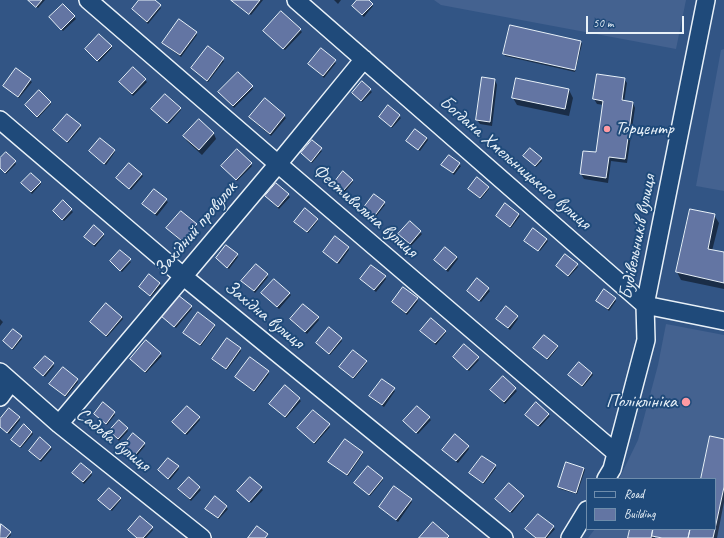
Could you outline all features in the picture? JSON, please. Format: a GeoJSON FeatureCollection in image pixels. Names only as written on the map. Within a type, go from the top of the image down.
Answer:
{"type":"FeatureCollection","features":[{"type":"Feature","properties":{"kind":"street","name":"Фестивальна вулиця"},"geometry":{"type":"LineString","coordinates":[[88,0],[616,453]]}},
{"type":"Feature","properties":{"kind":"street","name":"Богдана Хмельницького вулиця"},"geometry":{"type":"LineString","coordinates":[[296,0],[645,305],[724,322]]}},
{"type":"Feature","properties":{"kind":"street","name":"Будівельників вулиця"},"geometry":{"type":"LineString","coordinates":[[607,478],[612,469],[646,340],[645,305],[706,0]]}},
{"type":"Feature","properties":{"kind":"street","name":"Західний провулок"},"geometry":{"type":"LineString","coordinates":[[59,424],[184,277],[364,59]]}},
{"type":"Feature","properties":{"kind":"street","name":"Західна вулиця"},"geometry":{"type":"LineString","coordinates":[[0,120],[184,277],[504,538]]}},
{"type":"Feature","properties":{"kind":"street","name":"Садова вулиця"},"geometry":{"type":"LineString","coordinates":[[6,377],[59,424],[202,538]]}},
{"type":"Feature","properties":{"kind":"street"},"geometry":{"type":"LineString","coordinates":[[0,397],[6,377]]}},
{"type":"Feature","properties":{"kind":"street"},"geometry":{"type":"LineString","coordinates":[[570,538],[586,512]]}},
{"type":"Feature","properties":{"kind":"shaded area"},"geometry":{"type":"Polygon","coordinates":[[[434,0],[686,0],[676,49],[441,5],[434,0]]]}},
{"type":"Feature","properties":{"kind":"shaded area"},"geometry":{"type":"Polygon","coordinates":[[[724,49],[724,191],[696,186],[721,50],[724,49]]]}},
{"type":"Feature","properties":{"kind":"shaded area","name":"Поліклініка"},"geometry":{"type":"Polygon","coordinates":[[[666,324],[724,335],[724,538],[588,538],[594,530],[716,530],[716,478],[619,478],[638,440],[658,365],[666,324]]]}},
{"type":"Feature","properties":{"kind":"building"},"geometry":{"type":"Polygon","coordinates":[[[28,0],[42,0],[36,7],[28,0]]]}},
{"type":"Feature","properties":{"kind":"building"},"geometry":{"type":"Polygon","coordinates":[[[139,0],[155,0],[161,5],[147,22],[132,9],[139,0]]]}},
{"type":"Feature","properties":{"kind":"building"},"geometry":{"type":"Polygon","coordinates":[[[231,0],[260,0],[249,14],[231,0]]]}},
{"type":"Feature","properties":{"kind":"building"},"geometry":{"type":"Polygon","coordinates":[[[357,0],[369,0],[373,4],[362,15],[352,6],[357,0]]]}},
{"type":"Feature","properties":{"kind":"building"},"geometry":{"type":"Polygon","coordinates":[[[63,4],[75,16],[61,30],[49,17],[63,4]]]}},
{"type":"Feature","properties":{"kind":"building"},"geometry":{"type":"Polygon","coordinates":[[[281,11],[301,29],[283,49],[263,31],[281,11]]]}},
{"type":"Feature","properties":{"kind":"building"},"geometry":{"type":"Polygon","coordinates":[[[179,19],[197,32],[180,55],[162,43],[179,19]]]}},
{"type":"Feature","properties":{"kind":"building"},"geometry":{"type":"Polygon","coordinates":[[[510,25],[581,41],[575,70],[503,54],[510,25]]]}},
{"type":"Feature","properties":{"kind":"building"},"geometry":{"type":"Polygon","coordinates":[[[99,34],[112,46],[97,61],[85,49],[99,34]]]}},
{"type":"Feature","properties":{"kind":"building"},"geometry":{"type":"Polygon","coordinates":[[[208,46],[224,58],[207,81],[191,68],[208,46]]]}},
{"type":"Feature","properties":{"kind":"building"},"geometry":{"type":"Polygon","coordinates":[[[321,48],[336,60],[323,76],[308,64],[321,48]]]}},
{"type":"Feature","properties":{"kind":"building"},"geometry":{"type":"Polygon","coordinates":[[[133,67],[146,79],[132,94],[119,82],[133,67]]]}},
{"type":"Feature","properties":{"kind":"building"},"geometry":{"type":"Polygon","coordinates":[[[16,68],[31,79],[18,97],[3,86],[16,68]]]}},
{"type":"Feature","properties":{"kind":"building"},"geometry":{"type":"Polygon","coordinates":[[[238,72],[253,86],[233,106],[218,92],[238,72]]]}},
{"type":"Feature","properties":{"kind":"building"},"geometry":{"type":"Polygon","coordinates":[[[597,74],[625,78],[622,100],[633,102],[625,159],[609,157],[606,178],[580,174],[583,151],[596,152],[603,101],[593,99],[597,74]]]}},
{"type":"Feature","properties":{"kind":"building"},"geometry":{"type":"Polygon","coordinates":[[[482,77],[495,79],[490,122],[476,120],[482,77]]]}},
{"type":"Feature","properties":{"kind":"building"},"geometry":{"type":"Polygon","coordinates":[[[516,78],[569,89],[565,109],[512,98],[516,78]]]}},
{"type":"Feature","properties":{"kind":"building"},"geometry":{"type":"Polygon","coordinates":[[[362,81],[371,89],[361,101],[352,93],[362,81]]]}},
{"type":"Feature","properties":{"kind":"building"},"geometry":{"type":"Polygon","coordinates":[[[39,90],[51,102],[37,117],[25,105],[39,90]]]}},
{"type":"Feature","properties":{"kind":"building"},"geometry":{"type":"Polygon","coordinates":[[[165,94],[181,108],[167,123],[151,109],[165,94]]]}},
{"type":"Feature","properties":{"kind":"building"},"geometry":{"type":"Polygon","coordinates":[[[265,98],[285,115],[270,134],[249,117],[265,98]]]}},
{"type":"Feature","properties":{"kind":"building"},"geometry":{"type":"Polygon","coordinates":[[[388,105],[400,115],[391,127],[379,117],[388,105]]]}},
{"type":"Feature","properties":{"kind":"building"},"geometry":{"type":"Polygon","coordinates":[[[67,114],[81,125],[67,142],[53,130],[67,114]]]}},
{"type":"Feature","properties":{"kind":"building"},"geometry":{"type":"Polygon","coordinates":[[[199,119],[214,133],[199,150],[183,136],[199,119]]]}},
{"type":"Feature","properties":{"kind":"building"},"geometry":{"type":"Polygon","coordinates":[[[415,129],[427,138],[418,150],[406,141],[415,129]]]}},
{"type":"Feature","properties":{"kind":"building"},"geometry":{"type":"Polygon","coordinates":[[[100,138],[115,150],[104,164],[89,151],[100,138]]]}},
{"type":"Feature","properties":{"kind":"building"},"geometry":{"type":"Polygon","coordinates":[[[312,140],[322,148],[311,162],[301,153],[312,140]]]}},
{"type":"Feature","properties":{"kind":"building"},"geometry":{"type":"Polygon","coordinates":[[[530,148],[542,158],[535,166],[523,156],[530,148]]]}},
{"type":"Feature","properties":{"kind":"building"},"geometry":{"type":"Polygon","coordinates":[[[237,149],[252,163],[236,180],[221,166],[237,149]]]}},
{"type":"Feature","properties":{"kind":"building"},"geometry":{"type":"Polygon","coordinates":[[[6,152],[16,161],[5,173],[0,168],[0,158],[6,152]]]}},
{"type":"Feature","properties":{"kind":"building"},"geometry":{"type":"Polygon","coordinates":[[[449,155],[460,163],[453,173],[441,165],[449,155]]]}},
{"type":"Feature","properties":{"kind":"building"},"geometry":{"type":"Polygon","coordinates":[[[129,163],[142,174],[129,189],[116,178],[129,163]]]}},
{"type":"Feature","properties":{"kind":"building"},"geometry":{"type":"Polygon","coordinates":[[[343,171],[353,180],[342,192],[333,184],[343,171]]]}},
{"type":"Feature","properties":{"kind":"building"},"geometry":{"type":"Polygon","coordinates":[[[31,173],[41,182],[31,192],[21,183],[31,173]]]}},
{"type":"Feature","properties":{"kind":"building"},"geometry":{"type":"Polygon","coordinates":[[[477,177],[489,187],[480,198],[468,189],[477,177]]]}},
{"type":"Feature","properties":{"kind":"building"},"geometry":{"type":"Polygon","coordinates":[[[276,183],[289,194],[278,207],[265,196],[276,183]]]}},
{"type":"Feature","properties":{"kind":"building"},"geometry":{"type":"Polygon","coordinates":[[[154,189],[167,199],[155,214],[142,204],[154,189]]]}},
{"type":"Feature","properties":{"kind":"building"},"geometry":{"type":"Polygon","coordinates":[[[374,194],[385,202],[373,218],[362,210],[374,194]]]}},
{"type":"Feature","properties":{"kind":"building"},"geometry":{"type":"Polygon","coordinates":[[[63,200],[72,209],[62,220],[53,211],[63,200]]]}},
{"type":"Feature","properties":{"kind":"building"},"geometry":{"type":"Polygon","coordinates":[[[505,203],[519,214],[510,227],[496,216],[505,203]]]}},
{"type":"Feature","properties":{"kind":"building"},"geometry":{"type":"Polygon","coordinates":[[[305,208],[318,219],[307,232],[294,222],[305,208]]]}},
{"type":"Feature","properties":{"kind":"building"},"geometry":{"type":"Polygon","coordinates":[[[690,209],[715,214],[708,249],[724,252],[724,283],[676,272],[690,209]]]}},
{"type":"Feature","properties":{"kind":"building"},"geometry":{"type":"Polygon","coordinates":[[[181,211],[197,224],[182,241],[166,228],[181,211]]]}},
{"type":"Feature","properties":{"kind":"building"},"geometry":{"type":"Polygon","coordinates":[[[410,221],[421,231],[410,244],[398,234],[410,221]]]}},
{"type":"Feature","properties":{"kind":"building"},"geometry":{"type":"Polygon","coordinates":[[[94,225],[104,234],[94,245],[84,237],[94,225]]]}},
{"type":"Feature","properties":{"kind":"building"},"geometry":{"type":"Polygon","coordinates":[[[533,228],[547,239],[538,251],[524,241],[533,228]]]}},
{"type":"Feature","properties":{"kind":"building"},"geometry":{"type":"Polygon","coordinates":[[[335,236],[349,247],[337,263],[323,252],[335,236]]]}},
{"type":"Feature","properties":{"kind":"building"},"geometry":{"type":"Polygon","coordinates":[[[226,245],[238,254],[227,268],[216,258],[226,245]]]}},
{"type":"Feature","properties":{"kind":"building"},"geometry":{"type":"Polygon","coordinates":[[[445,247],[457,257],[446,270],[434,260],[445,247]]]}},
{"type":"Feature","properties":{"kind":"building"},"geometry":{"type":"Polygon","coordinates":[[[120,250],[131,259],[120,271],[110,261],[120,250]]]}},
{"type":"Feature","properties":{"kind":"building"},"geometry":{"type":"Polygon","coordinates":[[[565,254],[578,264],[568,276],[556,266],[565,254]]]}},
{"type":"Feature","properties":{"kind":"building"},"geometry":{"type":"Polygon","coordinates":[[[256,264],[268,274],[254,291],[241,281],[256,264]]]}},
{"type":"Feature","properties":{"kind":"building"},"geometry":{"type":"Polygon","coordinates":[[[371,265],[386,276],[374,290],[360,279],[371,265]]]}},
{"type":"Feature","properties":{"kind":"building"},"geometry":{"type":"Polygon","coordinates":[[[149,274],[160,283],[150,296],[139,287],[149,274]]]}},
{"type":"Feature","properties":{"kind":"building"},"geometry":{"type":"Polygon","coordinates":[[[477,278],[489,288],[479,301],[467,291],[477,278]]]}},
{"type":"Feature","properties":{"kind":"building"},"geometry":{"type":"Polygon","coordinates":[[[274,279],[290,293],[277,307],[261,293],[274,279]]]}},
{"type":"Feature","properties":{"kind":"building"},"geometry":{"type":"Polygon","coordinates":[[[403,287],[418,298],[406,313],[392,302],[403,287]]]}},
{"type":"Feature","properties":{"kind":"building"},"geometry":{"type":"Polygon","coordinates":[[[604,289],[616,298],[608,309],[596,301],[604,289]]]}},
{"type":"Feature","properties":{"kind":"building"},"geometry":{"type":"Polygon","coordinates":[[[178,295],[192,306],[174,327],[161,316],[178,295]]]}},
{"type":"Feature","properties":{"kind":"building"},"geometry":{"type":"Polygon","coordinates":[[[106,303],[122,317],[106,336],[90,322],[106,303]]]}},
{"type":"Feature","properties":{"kind":"building"},"geometry":{"type":"Polygon","coordinates":[[[303,304],[319,317],[305,332],[290,319],[303,304]]]}},
{"type":"Feature","properties":{"kind":"building"},"geometry":{"type":"Polygon","coordinates":[[[506,306],[518,316],[508,328],[496,319],[506,306]]]}},
{"type":"Feature","properties":{"kind":"building"},"geometry":{"type":"Polygon","coordinates":[[[198,312],[215,325],[200,345],[183,333],[198,312]]]}},
{"type":"Feature","properties":{"kind":"building"},"geometry":{"type":"Polygon","coordinates":[[[431,318],[446,331],[435,343],[420,331],[431,318]]]}},
{"type":"Feature","properties":{"kind":"building"},"geometry":{"type":"Polygon","coordinates":[[[329,327],[342,338],[329,354],[316,343],[329,327]]]}},
{"type":"Feature","properties":{"kind":"building"},"geometry":{"type":"Polygon","coordinates":[[[13,329],[22,336],[12,349],[3,341],[13,329]]]}},
{"type":"Feature","properties":{"kind":"building"},"geometry":{"type":"Polygon","coordinates":[[[544,335],[558,346],[547,359],[533,348],[544,335]]]}},
{"type":"Feature","properties":{"kind":"building"},"geometry":{"type":"Polygon","coordinates":[[[227,338],[241,348],[226,369],[212,359],[227,338]]]}},
{"type":"Feature","properties":{"kind":"building"},"geometry":{"type":"Polygon","coordinates":[[[146,340],[161,353],[145,372],[130,359],[146,340]]]}},
{"type":"Feature","properties":{"kind":"building"},"geometry":{"type":"Polygon","coordinates":[[[464,344],[479,357],[467,370],[453,357],[464,344]]]}},
{"type":"Feature","properties":{"kind":"building"},"geometry":{"type":"Polygon","coordinates":[[[353,350],[367,361],[353,378],[339,367],[353,350]]]}},
{"type":"Feature","properties":{"kind":"building"},"geometry":{"type":"Polygon","coordinates":[[[45,356],[54,363],[43,376],[34,368],[45,356]]]}},
{"type":"Feature","properties":{"kind":"building"},"geometry":{"type":"Polygon","coordinates":[[[250,357],[269,371],[254,391],[235,377],[250,357]]]}},
{"type":"Feature","properties":{"kind":"building"},"geometry":{"type":"Polygon","coordinates":[[[579,362],[592,373],[582,386],[568,375],[579,362]]]}},
{"type":"Feature","properties":{"kind":"building"},"geometry":{"type":"Polygon","coordinates":[[[63,367],[78,379],[65,396],[49,384],[63,367]]]}},
{"type":"Feature","properties":{"kind":"building"},"geometry":{"type":"Polygon","coordinates":[[[503,376],[516,388],[504,402],[490,390],[503,376]]]}},
{"type":"Feature","properties":{"kind":"building"},"geometry":{"type":"Polygon","coordinates":[[[382,379],[395,388],[382,405],[369,396],[382,379]]]}},
{"type":"Feature","properties":{"kind":"building"},"geometry":{"type":"Polygon","coordinates":[[[285,385],[300,398],[285,417],[269,404],[285,385]]]}},
{"type":"Feature","properties":{"kind":"building"},"geometry":{"type":"Polygon","coordinates":[[[103,402],[115,412],[106,424],[94,414],[103,402]]]}},
{"type":"Feature","properties":{"kind":"building"},"geometry":{"type":"Polygon","coordinates":[[[536,402],[549,414],[538,426],[525,415],[536,402]]]}},
{"type":"Feature","properties":{"kind":"building"},"geometry":{"type":"Polygon","coordinates":[[[187,406],[200,417],[185,434],[172,422],[187,406]]]}},
{"type":"Feature","properties":{"kind":"building"},"geometry":{"type":"Polygon","coordinates":[[[417,406],[430,417],[416,433],[403,421],[417,406]]]}},
{"type":"Feature","properties":{"kind":"building"},"geometry":{"type":"Polygon","coordinates":[[[9,408],[20,417],[7,433],[0,427],[0,419],[9,408]]]}},
{"type":"Feature","properties":{"kind":"building"},"geometry":{"type":"Polygon","coordinates":[[[313,410],[330,424],[314,443],[297,428],[313,410]]]}},
{"type":"Feature","properties":{"kind":"building"},"geometry":{"type":"Polygon","coordinates":[[[119,420],[128,428],[118,439],[109,431],[119,420]]]}},
{"type":"Feature","properties":{"kind":"building"},"geometry":{"type":"Polygon","coordinates":[[[24,424],[32,432],[20,447],[11,440],[24,424]]]}},
{"type":"Feature","properties":{"kind":"building"},"geometry":{"type":"Polygon","coordinates":[[[133,433],[145,443],[135,455],[123,446],[133,433]]]}},
{"type":"Feature","properties":{"kind":"building"},"geometry":{"type":"Polygon","coordinates":[[[455,434],[469,446],[456,461],[442,450],[455,434]]]}},
{"type":"Feature","properties":{"kind":"building"},"geometry":{"type":"Polygon","coordinates":[[[710,436],[724,439],[724,487],[716,524],[716,478],[701,478],[710,436]]]}},
{"type":"Feature","properties":{"kind":"building"},"geometry":{"type":"Polygon","coordinates":[[[40,437],[51,447],[40,460],[29,451],[40,437]]]}},
{"type":"Feature","properties":{"kind":"building"},"geometry":{"type":"Polygon","coordinates":[[[345,439],[363,452],[347,475],[328,462],[345,439]]]}},
{"type":"Feature","properties":{"kind":"building"},"geometry":{"type":"Polygon","coordinates":[[[482,456],[496,465],[483,483],[469,473],[482,456]]]}},
{"type":"Feature","properties":{"kind":"building"},"geometry":{"type":"Polygon","coordinates":[[[168,458],[179,466],[168,479],[158,470],[168,458]]]}},
{"type":"Feature","properties":{"kind":"building"},"geometry":{"type":"Polygon","coordinates":[[[566,462],[584,468],[576,493],[558,487],[566,462]]]}},
{"type":"Feature","properties":{"kind":"building"},"geometry":{"type":"Polygon","coordinates":[[[81,463],[92,472],[83,482],[72,473],[81,463]]]}},
{"type":"Feature","properties":{"kind":"building"},"geometry":{"type":"Polygon","coordinates":[[[368,466],[383,478],[369,495],[354,483],[368,466]]]}},
{"type":"Feature","properties":{"kind":"building"},"geometry":{"type":"Polygon","coordinates":[[[189,477],[200,487],[190,499],[178,489],[189,477]]]}},
{"type":"Feature","properties":{"kind":"building"},"geometry":{"type":"Polygon","coordinates":[[[250,477],[262,487],[249,502],[237,491],[250,477]]]}},
{"type":"Feature","properties":{"kind":"building"},"geometry":{"type":"Polygon","coordinates":[[[509,483],[524,496],[510,512],[495,499],[509,483]]]}},
{"type":"Feature","properties":{"kind":"building"},"geometry":{"type":"Polygon","coordinates":[[[394,486],[412,499],[396,520],[379,507],[394,486]]]}},
{"type":"Feature","properties":{"kind":"building"},"geometry":{"type":"Polygon","coordinates":[[[109,488],[121,498],[110,510],[98,500],[109,488]]]}},
{"type":"Feature","properties":{"kind":"building"},"geometry":{"type":"Polygon","coordinates":[[[215,496],[227,506],[218,518],[205,509],[215,496]]]}},
{"type":"Feature","properties":{"kind":"building"},"geometry":{"type":"Polygon","coordinates":[[[538,514],[554,526],[545,538],[536,538],[525,529],[538,514]]]}},
{"type":"Feature","properties":{"kind":"building"},"geometry":{"type":"Polygon","coordinates":[[[140,516],[153,527],[143,538],[137,538],[128,530],[140,516]]]}},
{"type":"Feature","properties":{"kind":"building"},"geometry":{"type":"Polygon","coordinates":[[[433,522],[449,536],[447,538],[419,538],[433,522]]]}},
{"type":"Feature","properties":{"kind":"building"},"geometry":{"type":"Polygon","coordinates":[[[1,524],[11,532],[6,538],[0,538],[1,524]]]}},
{"type":"Feature","properties":{"kind":"building"},"geometry":{"type":"Polygon","coordinates":[[[257,526],[268,534],[265,538],[248,538],[257,526]]]}},
{"type":"Feature","properties":{"kind":"building"},"geometry":{"type":"Polygon","coordinates":[[[630,530],[653,530],[651,538],[628,538],[630,530]]]}},
{"type":"Feature","properties":{"kind":"building"},"geometry":{"type":"Polygon","coordinates":[[[653,530],[690,530],[688,538],[662,538],[652,536],[653,530]]]}},
{"type":"Feature","properties":{"kind":"building"},"geometry":{"type":"Polygon","coordinates":[[[690,530],[715,530],[713,538],[688,538],[690,530]]]}},
{"type":"Feature","properties":{"kind":"place","name":"Торцентр"},"geometry":{"type":"Point","coordinates":[607,129]}},
{"type":"Feature","properties":{"kind":"place","name":"Поліклініка"},"geometry":{"type":"Point","coordinates":[686,402]}}]}
